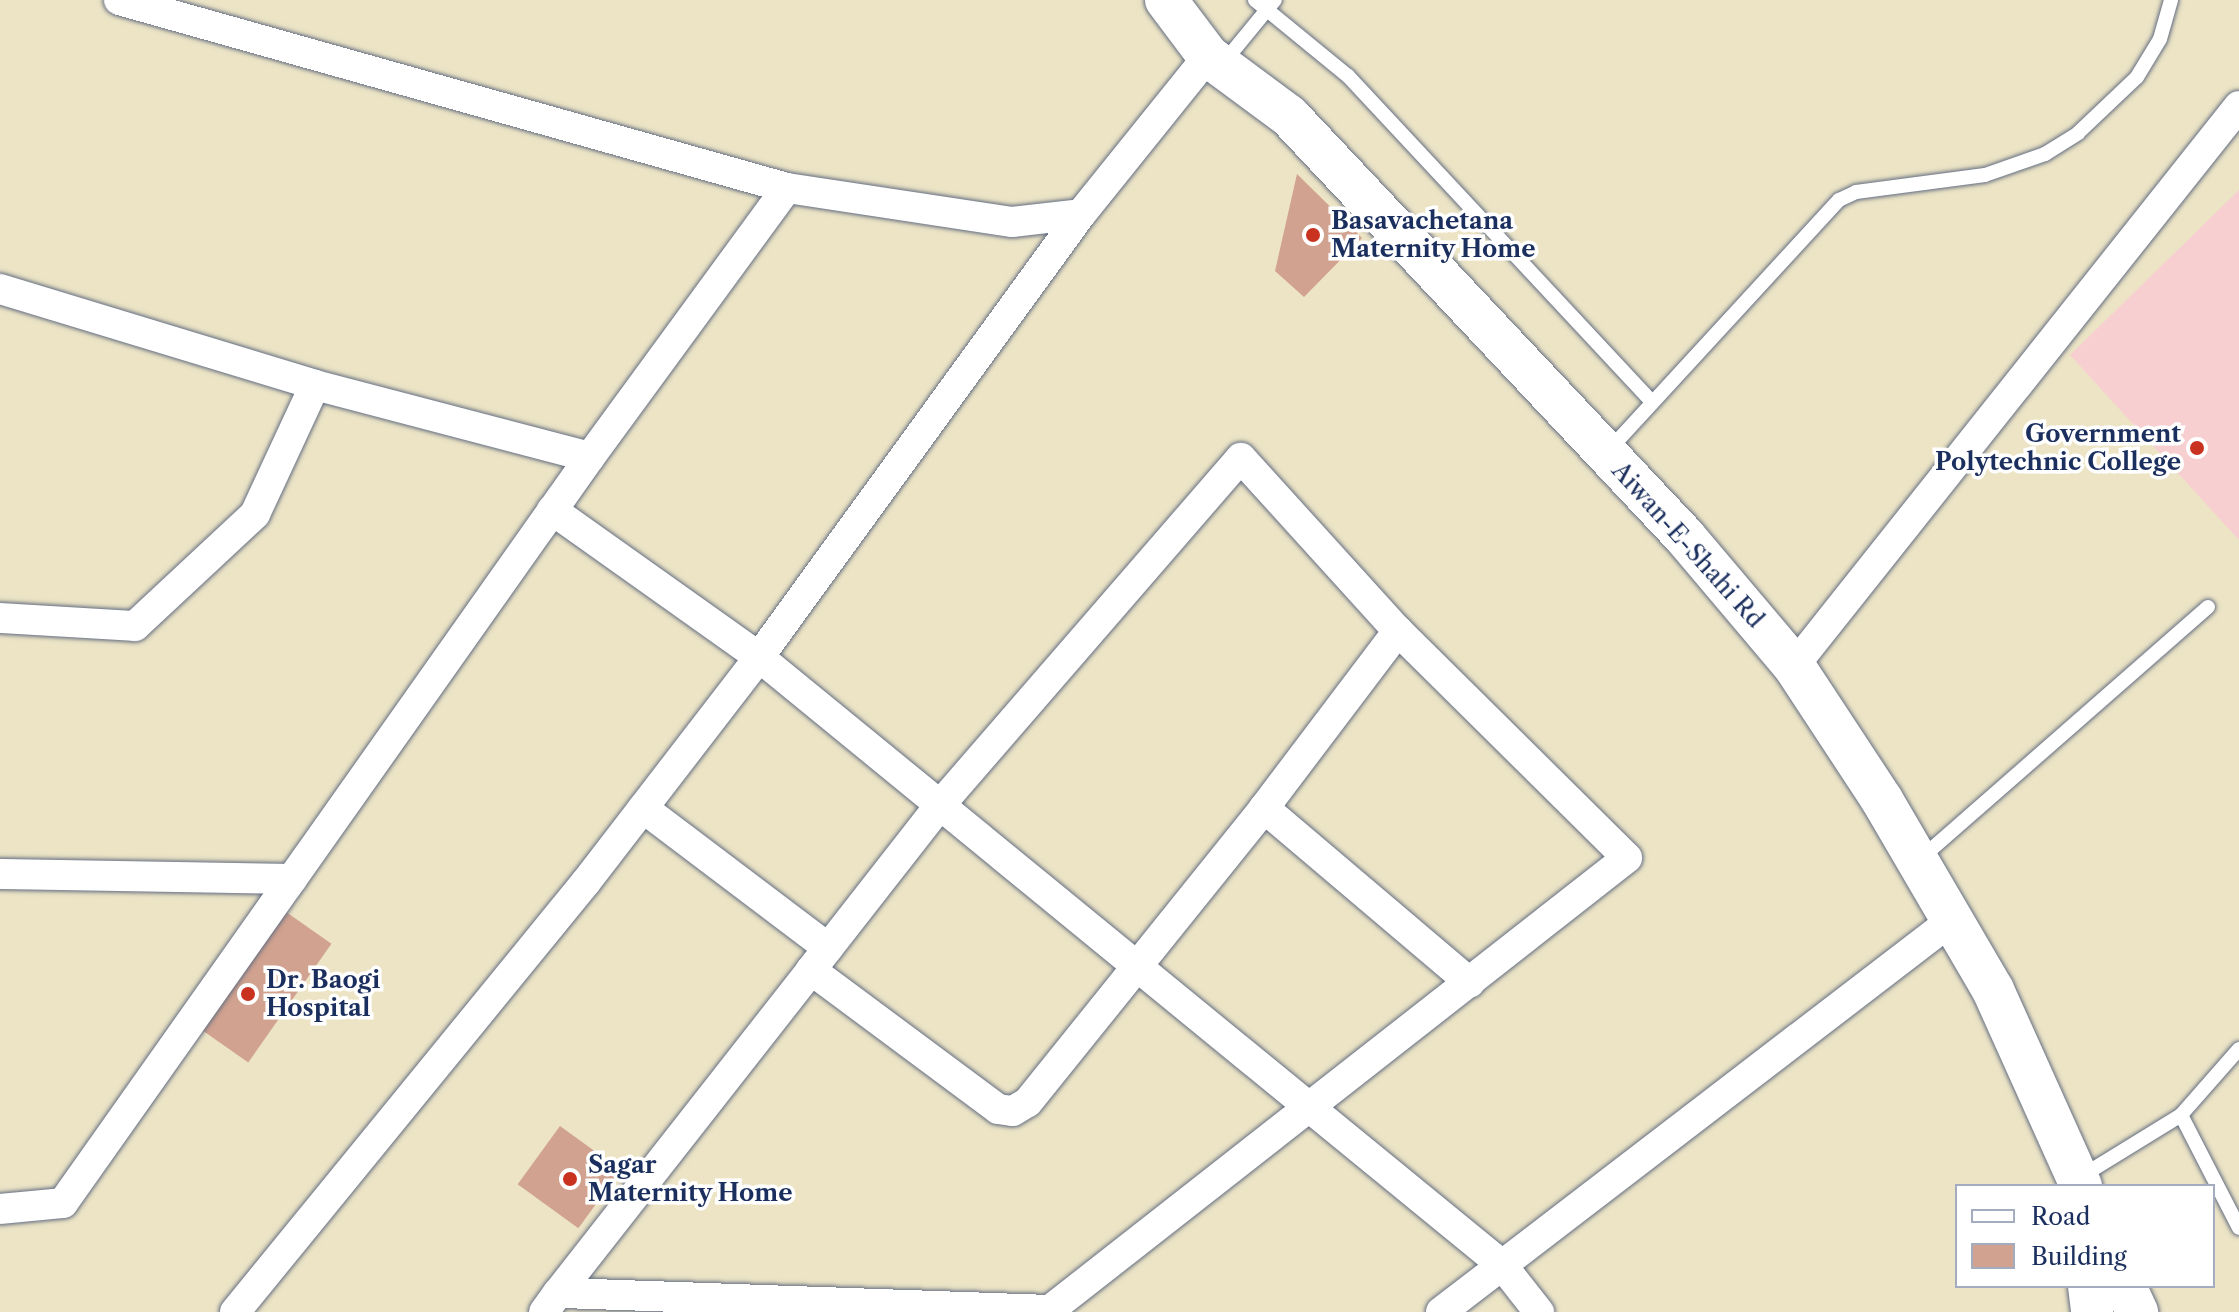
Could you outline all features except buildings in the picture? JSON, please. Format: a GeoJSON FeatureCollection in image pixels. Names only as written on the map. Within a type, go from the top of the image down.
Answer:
{"type":"FeatureCollection","features":[{"type":"Feature","properties":{"kind":"main road","name":"Aiwan-E-Shahi Rd"},"geometry":{"type":"LineString","coordinates":[[1166,0],[1215,61],[1289,116],[1606,453],[1794,666],[1918,861],[2000,1004],[2080,1182]]}},
{"type":"Feature","properties":{"kind":"main road"},"geometry":{"type":"LineString","coordinates":[[2089,1288],[2092,1312]]}},
{"type":"Feature","properties":{"kind":"main road"},"geometry":{"type":"LineString","coordinates":[[2126,1288],[2137,1312]]}},
{"type":"Feature","properties":{"kind":"street"},"geometry":{"type":"LineString","coordinates":[[119,0],[787,188],[1012,222],[1081,214]]}},
{"type":"Feature","properties":{"kind":"street"},"geometry":{"type":"LineString","coordinates":[[235,1312],[643,808],[759,657],[1081,214],[1215,61]]}},
{"type":"Feature","properties":{"kind":"street"},"geometry":{"type":"LineString","coordinates":[[1794,666],[2239,106]]}},
{"type":"Feature","properties":{"kind":"street"},"geometry":{"type":"LineString","coordinates":[[0,1209],[63,1203],[552,510],[787,188]]}},
{"type":"Feature","properties":{"kind":"street"},"geometry":{"type":"LineString","coordinates":[[0,289],[315,385],[590,457]]}},
{"type":"Feature","properties":{"kind":"street"},"geometry":{"type":"LineString","coordinates":[[0,618],[135,626],[255,514],[315,385]]}},
{"type":"Feature","properties":{"kind":"street"},"geometry":{"type":"LineString","coordinates":[[1241,458],[1398,631],[1627,858],[1312,1109],[1050,1310],[551,1303],[940,805],[1241,458]]}},
{"type":"Feature","properties":{"kind":"street"},"geometry":{"type":"LineString","coordinates":[[552,510],[759,657],[1502,1265],[1539,1312]]}},
{"type":"Feature","properties":{"kind":"street"},"geometry":{"type":"LineString","coordinates":[[643,808],[998,1109],[1013,1111],[1028,1102],[1264,808],[1398,631]]}},
{"type":"Feature","properties":{"kind":"street"},"geometry":{"type":"LineString","coordinates":[[1264,808],[1470,983]]}},
{"type":"Feature","properties":{"kind":"street"},"geometry":{"type":"LineString","coordinates":[[0,874],[292,879]]}},
{"type":"Feature","properties":{"kind":"street"},"geometry":{"type":"LineString","coordinates":[[1441,1312],[1952,920]]}},
{"type":"Feature","properties":{"kind":"lane"},"geometry":{"type":"LineString","coordinates":[[1255,0],[1265,13],[1348,76],[1652,402]]}},
{"type":"Feature","properties":{"kind":"lane"},"geometry":{"type":"LineString","coordinates":[[1215,61],[1275,0]]}},
{"type":"Feature","properties":{"kind":"lane"},"geometry":{"type":"LineString","coordinates":[[1606,453],[1839,200],[1856,192],[2015,168],[2078,133],[2137,77],[2160,39],[2171,0]]}},
{"type":"Feature","properties":{"kind":"lane"},"geometry":{"type":"LineString","coordinates":[[1918,861],[2208,607]]}},
{"type":"Feature","properties":{"kind":"lane"},"geometry":{"type":"LineString","coordinates":[[2080,1182],[2181,1115],[2239,1049]]}},
{"type":"Feature","properties":{"kind":"lane"},"geometry":{"type":"LineString","coordinates":[[2181,1115],[2239,1228]]}},
{"type":"Feature","properties":{"kind":"shaded area","name":"Government Polytechnic College"},"geometry":{"type":"Polygon","coordinates":[[[2239,190],[2239,540],[2070,355],[2239,190]]]}},
{"type":"Feature","properties":{"kind":"place","name":"Basavachetana Maternity Home"},"geometry":{"type":"Point","coordinates":[1313,235]}},
{"type":"Feature","properties":{"kind":"place","name":"Government Polytechnic College"},"geometry":{"type":"Point","coordinates":[2197,448]}},
{"type":"Feature","properties":{"kind":"place","name":"Dr. Baogi Hospital"},"geometry":{"type":"Point","coordinates":[248,994]}},
{"type":"Feature","properties":{"kind":"place","name":"Sagar Maternity Home"},"geometry":{"type":"Point","coordinates":[570,1179]}}]}
